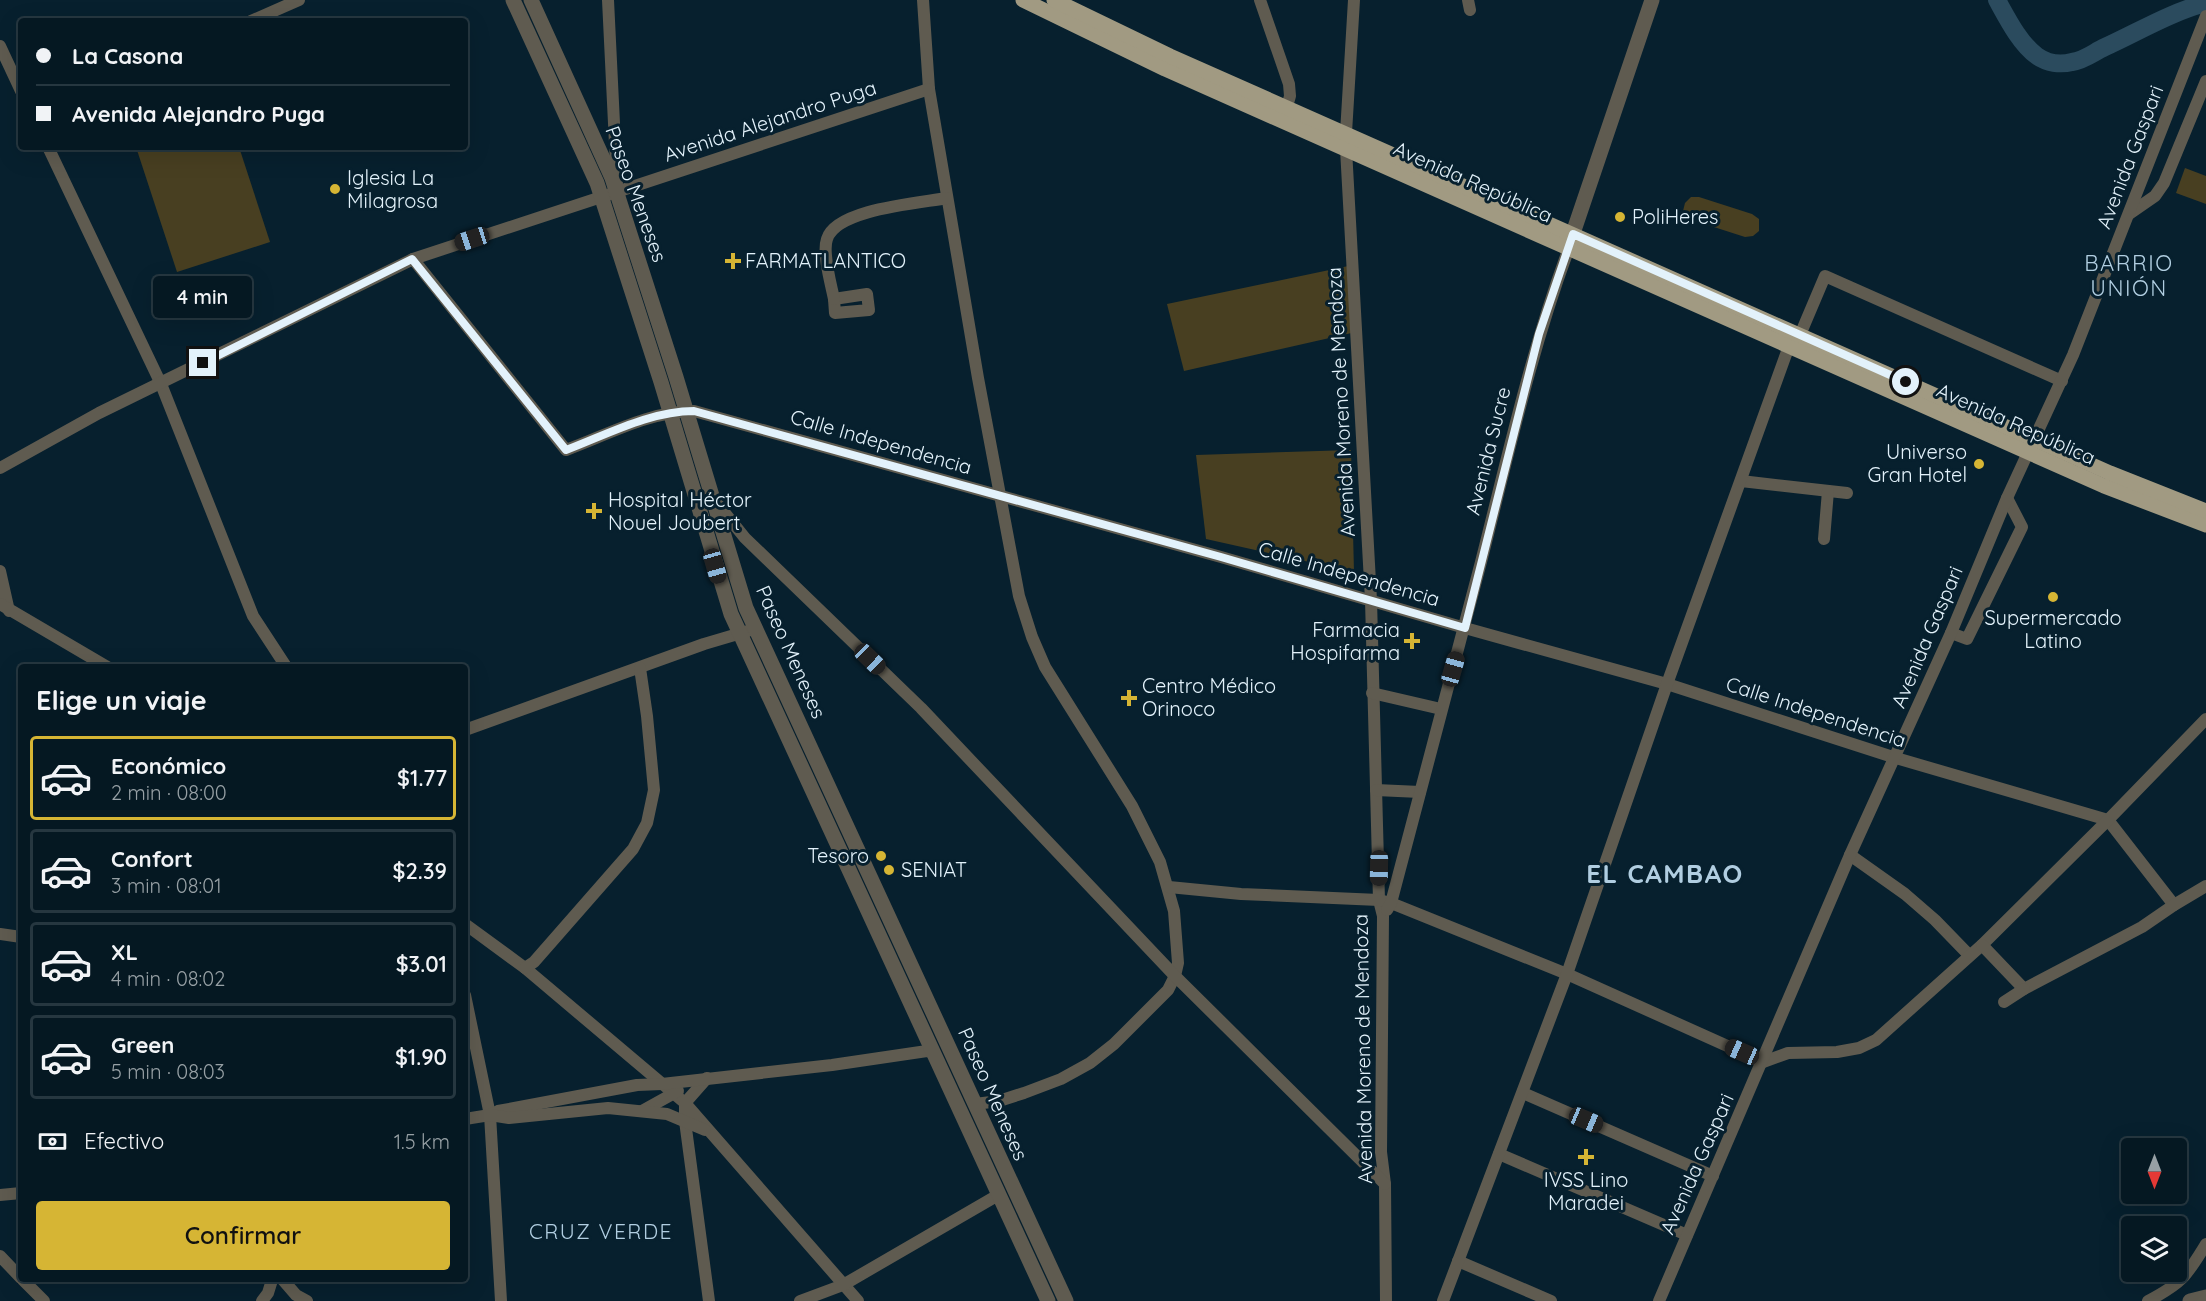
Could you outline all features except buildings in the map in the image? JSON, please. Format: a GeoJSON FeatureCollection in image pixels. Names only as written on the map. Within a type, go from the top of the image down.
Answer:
{"type":"FeatureCollection","features":[{"type":"Feature","properties":{"kind":"main road","name":"Avenida República"},"geometry":{"type":"LineString","coordinates":[[1023,0],[1115,46],[1285,114],[2031,446],[2104,486],[2206,525]]}},
{"type":"Feature","properties":{"kind":"main road","name":"Avenida República"},"geometry":{"type":"LineString","coordinates":[[1054,0],[1285,114]]}},
{"type":"Feature","properties":{"kind":"main road","name":"Avenida República"},"geometry":{"type":"LineString","coordinates":[[2031,446],[2109,473],[2206,511]]}},
{"type":"Feature","properties":{"kind":"street"},"geometry":{"type":"LineString","coordinates":[[258,18],[299,0]]}},
{"type":"Feature","properties":{"kind":"street","name":"Paseo Meneses"},"geometry":{"type":"LineString","coordinates":[[513,0],[590,164],[678,411],[711,495],[737,583],[755,629],[1066,1301]]}},
{"type":"Feature","properties":{"kind":"street","name":"Paseo Meneses"},"geometry":{"type":"LineString","coordinates":[[531,0],[604,157],[617,192],[678,411],[722,588],[739,633],[1048,1301]]}},
{"type":"Feature","properties":{"kind":"street"},"geometry":{"type":"LineString","coordinates":[[608,0],[617,192]]}},
{"type":"Feature","properties":{"kind":"street"},"geometry":{"type":"LineString","coordinates":[[923,0],[929,89],[1019,596],[1032,637],[1045,667],[1137,814],[1160,862],[1174,911],[1178,963],[1168,990],[1154,1006],[1090,1063],[1062,1079],[1024,1093],[999,1101],[975,1104]]}},
{"type":"Feature","properties":{"kind":"street"},"geometry":{"type":"LineString","coordinates":[[1260,0],[1288,84],[1290,96],[1285,114]]}},
{"type":"Feature","properties":{"kind":"street","name":"Avenida Moreno de Mendoza"},"geometry":{"type":"LineString","coordinates":[[1354,0],[1346,141],[1371,600],[1376,790],[1385,902],[1381,1152],[1385,1184],[1386,1301]]}},
{"type":"Feature","properties":{"kind":"street","name":"Avenida Sucre"},"geometry":{"type":"LineString","coordinates":[[1385,902],[1420,792],[1465,628],[1539,334],[1652,0]]}},
{"type":"Feature","properties":{"kind":"street","name":"Avenida Gaspari"},"geometry":{"type":"LineString","coordinates":[[1659,1301],[1850,855],[1951,633],[2007,498],[2062,381],[2205,18]]}},
{"type":"Feature","properties":{"kind":"street"},"geometry":{"type":"LineString","coordinates":[[0,46],[18,85]]}},
{"type":"Feature","properties":{"kind":"street"},"geometry":{"type":"LineString","coordinates":[[2128,215],[2155,196],[2164,183],[2206,81]]}},
{"type":"Feature","properties":{"kind":"street","name":"Avenida Alejandro Puga"},"geometry":{"type":"LineString","coordinates":[[0,468],[99,413],[412,259],[929,89]]}},
{"type":"Feature","properties":{"kind":"street"},"geometry":{"type":"LineString","coordinates":[[49,150],[161,384],[253,616],[284,664]]}},
{"type":"Feature","properties":{"kind":"street"},"geometry":{"type":"LineString","coordinates":[[834,299],[826,255],[826,239],[833,228],[862,213],[947,198]]}},
{"type":"Feature","properties":{"kind":"street"},"geometry":{"type":"LineString","coordinates":[[412,259],[566,450],[678,411]]}},
{"type":"Feature","properties":{"kind":"street"},"geometry":{"type":"LineString","coordinates":[[1443,1301],[1567,974],[1667,684],[1741,481],[1794,340],[1825,276],[2062,381]]}},
{"type":"Feature","properties":{"kind":"street","name":"Calle Independencia"},"geometry":{"type":"LineString","coordinates":[[678,411],[718,417],[1667,684],[1896,758],[2108,820]]}},
{"type":"Feature","properties":{"kind":"street"},"geometry":{"type":"LineString","coordinates":[[1741,481],[1847,494]]}},
{"type":"Feature","properties":{"kind":"street"},"geometry":{"type":"LineString","coordinates":[[1824,539],[1828,491]]}},
{"type":"Feature","properties":{"kind":"street"},"geometry":{"type":"LineString","coordinates":[[711,495],[745,538],[921,708],[1175,976],[1385,1184]]}},
{"type":"Feature","properties":{"kind":"street"},"geometry":{"type":"LineString","coordinates":[[1951,633],[1967,639],[2022,527],[2007,498]]}},
{"type":"Feature","properties":{"kind":"street"},"geometry":{"type":"LineString","coordinates":[[0,571],[4,608],[102,664]]}},
{"type":"Feature","properties":{"kind":"street"},"geometry":{"type":"LineString","coordinates":[[468,729],[755,629]]}},
{"type":"Feature","properties":{"kind":"street"},"geometry":{"type":"LineString","coordinates":[[525,968],[534,962],[633,849],[647,823],[654,790],[640,668]]}},
{"type":"Feature","properties":{"kind":"street"},"geometry":{"type":"LineString","coordinates":[[1372,693],[1441,709]]}},
{"type":"Feature","properties":{"kind":"street"},"geometry":{"type":"LineString","coordinates":[[1169,887],[1241,894],[1385,902],[1567,974],[1763,1062],[1788,1053],[1837,1052],[1859,1048],[1876,1040],[1982,945],[2206,719]]}},
{"type":"Feature","properties":{"kind":"street"},"geometry":{"type":"LineString","coordinates":[[1376,790],[1420,792]]}},
{"type":"Feature","properties":{"kind":"street"},"geometry":{"type":"LineString","coordinates":[[2108,820],[2174,905]]}},
{"type":"Feature","properties":{"kind":"street"},"geometry":{"type":"LineString","coordinates":[[1850,855],[1935,920],[1969,955]]}},
{"type":"Feature","properties":{"kind":"street"},"geometry":{"type":"LineString","coordinates":[[2004,1002],[2024,989],[2142,927],[2206,886]]}},
{"type":"Feature","properties":{"kind":"street"},"geometry":{"type":"LineString","coordinates":[[468,926],[525,968],[685,1103],[858,1301]]}},
{"type":"Feature","properties":{"kind":"street"},"geometry":{"type":"LineString","coordinates":[[0,934],[18,937]]}},
{"type":"Feature","properties":{"kind":"street"},"geometry":{"type":"LineString","coordinates":[[1982,945],[2024,989]]}},
{"type":"Feature","properties":{"kind":"street"},"geometry":{"type":"LineString","coordinates":[[468,1009],[490,1115],[501,1301]]}},
{"type":"Feature","properties":{"kind":"street"},"geometry":{"type":"LineString","coordinates":[[468,1119],[637,1084],[662,1084],[832,1065],[927,1050],[934,1052]]}},
{"type":"Feature","properties":{"kind":"street"},"geometry":{"type":"LineString","coordinates":[[642,1111],[673,1093],[707,1078]]}},
{"type":"Feature","properties":{"kind":"street"},"geometry":{"type":"LineString","coordinates":[[707,1078],[685,1103],[685,1121],[709,1301]]}},
{"type":"Feature","properties":{"kind":"street"},"geometry":{"type":"LineString","coordinates":[[637,1084],[651,1095],[651,1099],[642,1111]]}},
{"type":"Feature","properties":{"kind":"street"},"geometry":{"type":"LineString","coordinates":[[1523,1093],[1713,1176]]}},
{"type":"Feature","properties":{"kind":"street"},"geometry":{"type":"LineString","coordinates":[[490,1115],[509,1118],[608,1108],[667,1114],[711,1132]]}},
{"type":"Feature","properties":{"kind":"street"},"geometry":{"type":"LineString","coordinates":[[688,1150],[692,1138],[697,1133],[711,1132]]}},
{"type":"Feature","properties":{"kind":"street"},"geometry":{"type":"LineString","coordinates":[[1499,1154],[1687,1235]]}},
{"type":"Feature","properties":{"kind":"street"},"geometry":{"type":"LineString","coordinates":[[0,1195],[18,1193]]}},
{"type":"Feature","properties":{"kind":"street"},"geometry":{"type":"LineString","coordinates":[[800,1301],[843,1285],[993,1198],[999,1198]]}},
{"type":"Feature","properties":{"kind":"street"},"geometry":{"type":"LineString","coordinates":[[2148,1301],[2173,1288],[2187,1275],[2206,1244]]}},
{"type":"Feature","properties":{"kind":"street"},"geometry":{"type":"LineString","coordinates":[[0,1256],[18,1275]]}},
{"type":"Feature","properties":{"kind":"street"},"geometry":{"type":"LineString","coordinates":[[1458,1261],[1551,1301]]}},
{"type":"Feature","properties":{"kind":"street"},"geometry":{"type":"LineString","coordinates":[[25,1282],[44,1301]]}},
{"type":"Feature","properties":{"kind":"street"},"geometry":{"type":"LineString","coordinates":[[262,1301],[268,1293],[271,1282]]}},
{"type":"Feature","properties":{"kind":"street"},"geometry":{"type":"LineString","coordinates":[[285,1282],[296,1295],[308,1301]]}},
{"type":"Feature","properties":{"kind":"street"},"geometry":{"type":"LineString","coordinates":[[2190,1301],[2206,1297]]}},
{"type":"Feature","properties":{"kind":"shaded area"},"geometry":{"type":"Polygon","coordinates":[[[137,150],[240,150],[270,242],[177,272],[137,150]]]}},
{"type":"Feature","properties":{"kind":"shaded area"},"geometry":{"type":"Polygon","coordinates":[[[2185,168],[2206,176],[2206,204],[2176,193],[2185,168]]]}},
{"type":"Feature","properties":{"kind":"shaded area"},"geometry":{"type":"Polygon","coordinates":[[[1691,197],[1699,197],[1752,214],[1759,219],[1759,231],[1753,236],[1745,237],[1692,220],[1683,211],[1685,203],[1691,197]]]}},
{"type":"Feature","properties":{"kind":"shaded area"},"geometry":{"type":"Polygon","coordinates":[[[1353,265],[1356,332],[1184,371],[1167,304],[1353,265]]]}},
{"type":"Feature","properties":{"kind":"shaded area"},"geometry":{"type":"Polygon","coordinates":[[[1351,450],[1354,572],[1206,539],[1196,455],[1351,450]]]}},
{"type":"Feature","properties":{"kind":"waterway"},"geometry":{"type":"LineString","coordinates":[[1997,0],[2025,45],[2037,56],[2049,62],[2058,63],[2081,60],[2167,17],[2206,3]]}},
{"type":"Feature","properties":{"kind":"place","name":"Iglesia La Milagrosa"},"geometry":{"type":"Point","coordinates":[335,189]}},
{"type":"Feature","properties":{"kind":"place","name":"PoliHeres"},"geometry":{"type":"Point","coordinates":[1620,217]}},
{"type":"Feature","properties":{"kind":"place","name":"FARMATLANTICO"},"geometry":{"type":"Point","coordinates":[733,261]}},
{"type":"Feature","properties":{"kind":"place","name":"Universo Gran Hotel"},"geometry":{"type":"Point","coordinates":[1979,464]}},
{"type":"Feature","properties":{"kind":"place","name":"Hospital Héctor Nouel Joubert"},"geometry":{"type":"Point","coordinates":[594,511]}},
{"type":"Feature","properties":{"kind":"place","name":"Supermercado Latino"},"geometry":{"type":"Point","coordinates":[2053,597]}},
{"type":"Feature","properties":{"kind":"place","name":"Farmacia Hospifarma"},"geometry":{"type":"Point","coordinates":[1412,641]}},
{"type":"Feature","properties":{"kind":"place","name":"Centro Médico Orinoco"},"geometry":{"type":"Point","coordinates":[1129,698]}},
{"type":"Feature","properties":{"kind":"place","name":"Tesoro"},"geometry":{"type":"Point","coordinates":[881,856]}},
{"type":"Feature","properties":{"kind":"place","name":"SENIAT"},"geometry":{"type":"Point","coordinates":[889,870]}},
{"type":"Feature","properties":{"kind":"place","name":"IVSS Lino Maradei"},"geometry":{"type":"Point","coordinates":[1586,1157]}},
{"type":"Feature","properties":{"kind":"district","name":"BARRIO UNIÓN"},"geometry":{"type":"Point","coordinates":[2129,276]}},
{"type":"Feature","properties":{"kind":"district","name":"EL CAMBAO"},"geometry":{"type":"Point","coordinates":[1665,874]}},
{"type":"Feature","properties":{"kind":"district","name":"CRUZ VERDE"},"geometry":{"type":"Point","coordinates":[601,1232]}},
{"type":"Feature","properties":{"kind":"route"},"geometry":{"type":"LineString","coordinates":[[203,363],[412,259],[566,450],[661,414],[694,411],[1328,587],[1465,628],[1539,334],[1573,234],[1906,382]]}}]}
